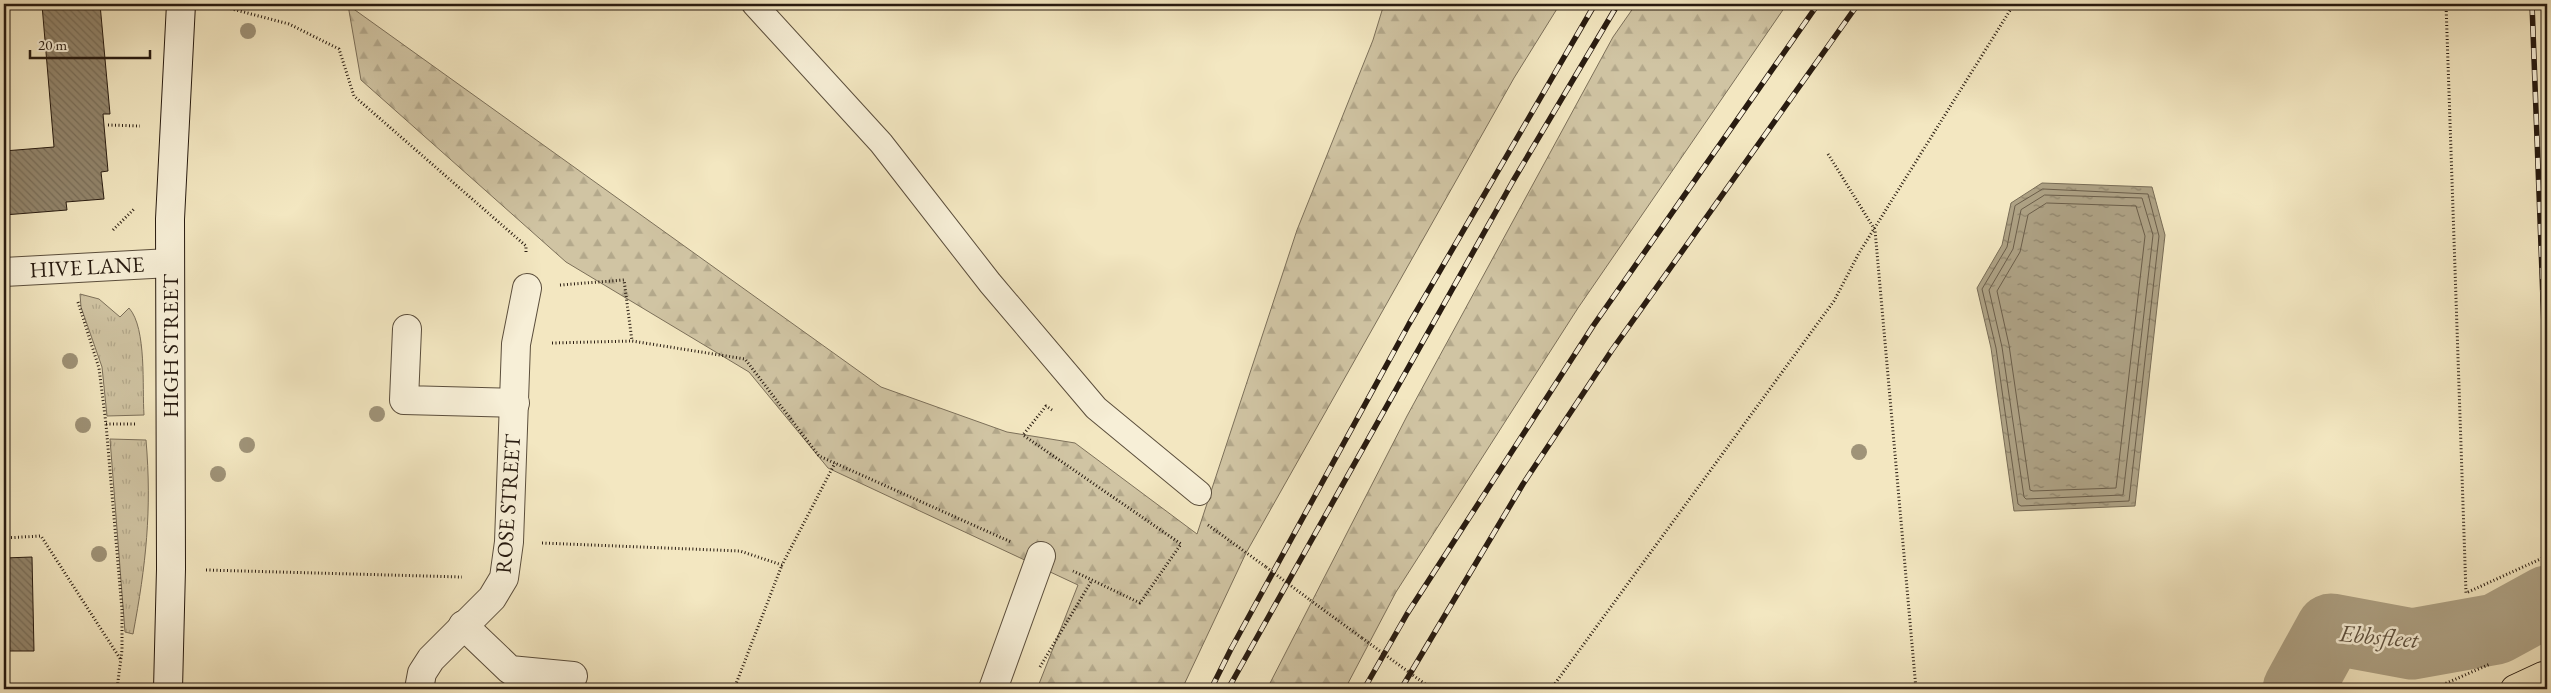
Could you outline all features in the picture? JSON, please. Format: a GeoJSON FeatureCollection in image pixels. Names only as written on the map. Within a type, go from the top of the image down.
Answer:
{"type":"FeatureCollection","features":[{"type":"Feature","properties":{"kind":"main road"},"geometry":{"type":"LineString","coordinates":[[2516,689],[2543,676]]}},
{"type":"Feature","properties":{"kind":"street","name":"HIGH STREET"},"geometry":{"type":"LineString","coordinates":[[168,689],[171,569],[170,264],[172,158],[181,4]]}},
{"type":"Feature","properties":{"kind":"street","name":"HIVE LANE"},"geometry":{"type":"LineString","coordinates":[[4,272],[170,264]]}},
{"type":"Feature","properties":{"kind":"street","name":"ROSE STREET"},"geometry":{"type":"LineString","coordinates":[[419,689],[422,674],[431,659],[497,592],[504,578],[509,542],[516,344],[527,288]]}},
{"type":"Feature","properties":{"kind":"street"},"geometry":{"type":"LineString","coordinates":[[407,329],[404,400],[515,403]]}},
{"type":"Feature","properties":{"kind":"street"},"geometry":{"type":"LineString","coordinates":[[993,689],[1041,556]]}},
{"type":"Feature","properties":{"kind":"street"},"geometry":{"type":"LineString","coordinates":[[463,625],[510,670],[573,676]]}},
{"type":"Feature","properties":{"kind":"lane"},"geometry":{"type":"LineString","coordinates":[[754,4],[881,144],[990,283],[1096,408],[1199,494]]}},
{"type":"Feature","properties":{"kind":"path"},"geometry":{"type":"LineString","coordinates":[[213,4],[289,24],[339,49],[354,96],[526,246],[527,288],[624,280],[632,341]]}},
{"type":"Feature","properties":{"kind":"path"},"geometry":{"type":"LineString","coordinates":[[1551,689],[1834,301],[1859,253],[2014,4]]}},
{"type":"Feature","properties":{"kind":"path"},"geometry":{"type":"LineString","coordinates":[[2446,4],[2466,593],[2547,556]]}},
{"type":"Feature","properties":{"kind":"path"},"geometry":{"type":"LineString","coordinates":[[108,126],[144,127]]}},
{"type":"Feature","properties":{"kind":"path"},"geometry":{"type":"LineString","coordinates":[[1828,154],[1875,230],[1916,689]]}},
{"type":"Feature","properties":{"kind":"path"},"geometry":{"type":"LineString","coordinates":[[110,232],[128,218],[137,202]]}},
{"type":"Feature","properties":{"kind":"path"},"geometry":{"type":"LineString","coordinates":[[78,301],[99,368],[106,424],[122,610],[121,660],[117,689]]}},
{"type":"Feature","properties":{"kind":"path"},"geometry":{"type":"LineString","coordinates":[[516,344],[632,341],[745,359],[819,456],[1041,556],[1140,603],[1181,544],[1023,436],[1046,406],[1054,412]]}},
{"type":"Feature","properties":{"kind":"path"},"geometry":{"type":"LineString","coordinates":[[734,689],[782,565],[835,463]]}},
{"type":"Feature","properties":{"kind":"path"},"geometry":{"type":"LineString","coordinates":[[1206,523],[1432,689]]}},
{"type":"Feature","properties":{"kind":"path"},"geometry":{"type":"LineString","coordinates":[[4,538],[41,536],[121,660]]}},
{"type":"Feature","properties":{"kind":"path"},"geometry":{"type":"LineString","coordinates":[[509,542],[740,551],[782,565]]}},
{"type":"Feature","properties":{"kind":"path"},"geometry":{"type":"LineString","coordinates":[[171,569],[504,578]]}},
{"type":"Feature","properties":{"kind":"path"},"geometry":{"type":"LineString","coordinates":[[1037,672],[1092,580]]}},
{"type":"Feature","properties":{"kind":"green space"},"geometry":{"type":"Polygon","coordinates":[[[1384,4],[1560,4],[1514,78],[1246,553],[1182,689],[1037,689],[1078,585],[828,468],[749,372],[566,262],[361,80],[348,5],[881,387],[1007,432],[1075,443],[1197,534],[1297,230],[1373,40],[1384,4]]]}},
{"type":"Feature","properties":{"kind":"green space"},"geometry":{"type":"Polygon","coordinates":[[[1636,4],[1787,4],[1578,308],[1396,592],[1345,689],[1267,689],[1407,416],[1613,37],[1636,4]]]}},
{"type":"Feature","properties":{"kind":"green space"},"geometry":{"type":"Polygon","coordinates":[[[80,294],[99,299],[120,317],[129,308],[135,317],[141,344],[144,415],[107,416],[102,367],[81,307],[80,294]]]}},
{"type":"Feature","properties":{"kind":"green space"},"geometry":{"type":"Polygon","coordinates":[[[110,439],[146,440],[148,466],[147,537],[133,634],[125,632],[110,439]]]}},
{"type":"Feature","properties":{"kind":"water"},"geometry":{"type":"Polygon","coordinates":[[[2042,183],[2152,187],[2165,235],[2135,506],[2014,511],[1991,348],[1977,288],[2002,245],[2011,203],[2042,183]]]}},
{"type":"Feature","properties":{"kind":"building"},"geometry":{"type":"Polygon","coordinates":[[[4,4],[100,4],[110,114],[103,114],[108,171],[101,172],[104,199],[66,202],[67,210],[4,215],[4,151],[54,147],[42,5],[4,8],[4,4]]]}},
{"type":"Feature","properties":{"kind":"building"},"geometry":{"type":"Polygon","coordinates":[[[32,557],[34,651],[4,651],[4,558],[32,557]]]}},
{"type":"Feature","properties":{"kind":"waterway","name":"Ebbsfleet"},"geometry":{"type":"LineString","coordinates":[[2298,689],[2331,629],[2412,644],[2496,629],[2547,601]]}},
{"type":"Feature","properties":{"kind":"railway"},"geometry":{"type":"LineString","coordinates":[[1211,689],[1409,324],[1595,4]]}},
{"type":"Feature","properties":{"kind":"railway"},"geometry":{"type":"LineString","coordinates":[[1228,689],[1513,181],[1618,4]]}},
{"type":"Feature","properties":{"kind":"railway"},"geometry":{"type":"LineString","coordinates":[[1364,689],[1407,614],[1593,326],[1818,4]]}},
{"type":"Feature","properties":{"kind":"railway"},"geometry":{"type":"LineString","coordinates":[[1401,689],[1523,484],[1612,350],[1858,4]]}},
{"type":"Feature","properties":{"kind":"railway"},"geometry":{"type":"LineString","coordinates":[[2532,4],[2547,407]]}}]}
